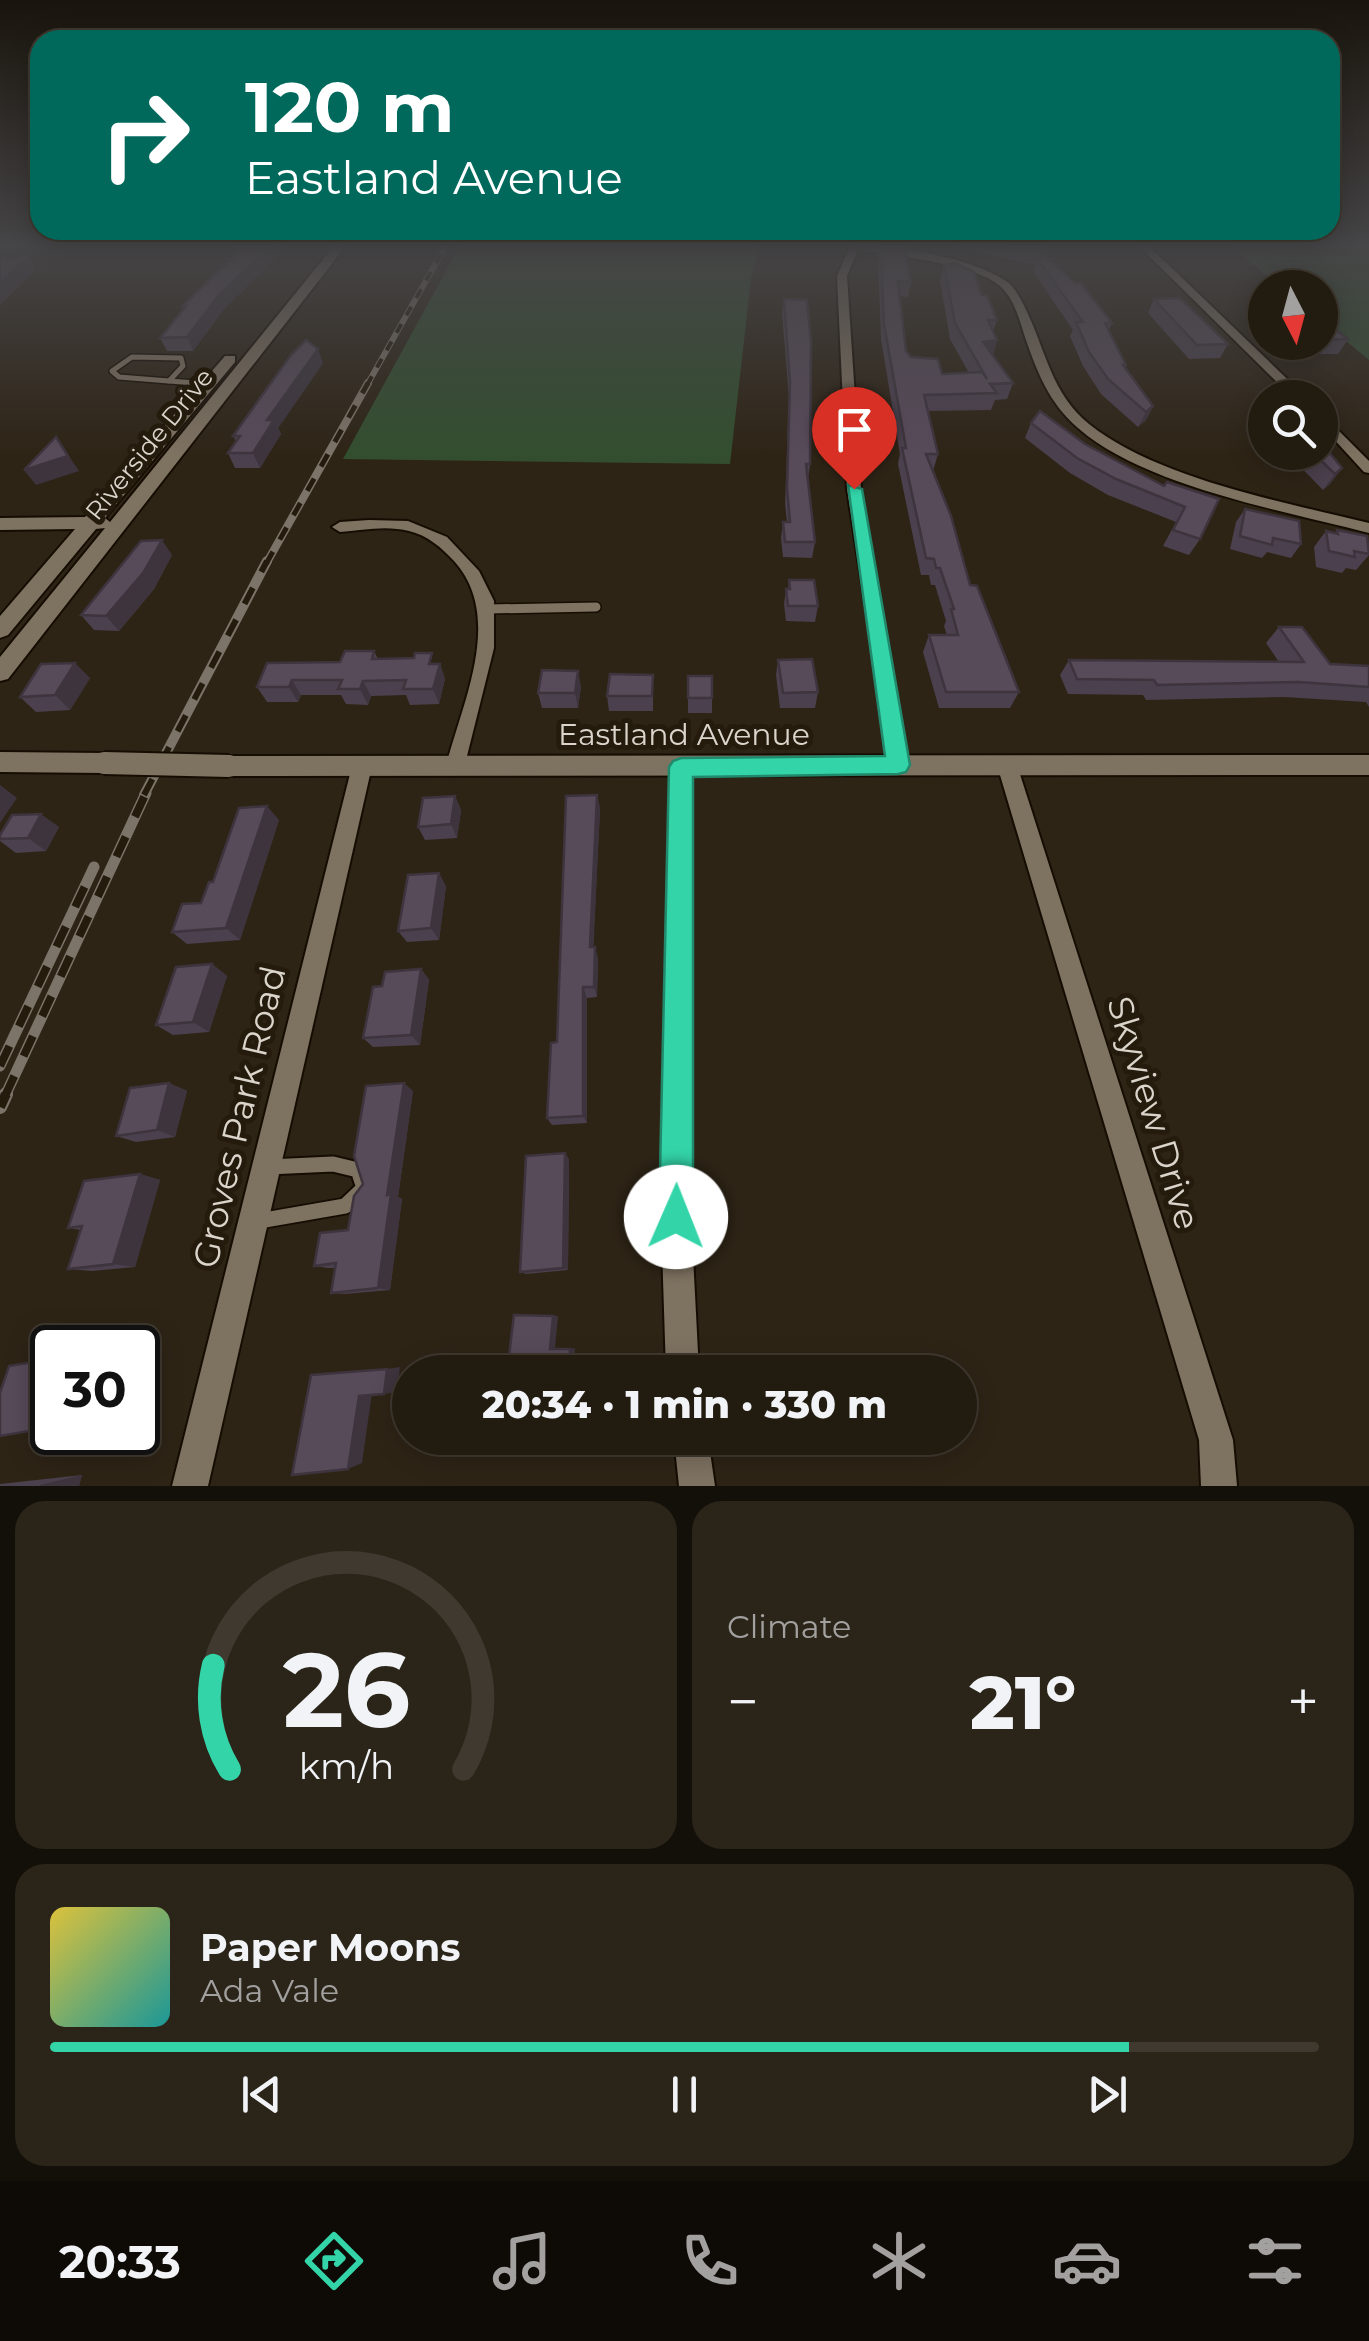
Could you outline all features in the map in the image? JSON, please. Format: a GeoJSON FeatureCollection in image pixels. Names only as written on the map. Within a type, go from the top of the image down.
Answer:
{"type":"FeatureCollection","features":[{"type":"Feature","properties":{"kind":"street","name":"Riverside Drive"},"geometry":{"type":"LineString","coordinates":[[0,630],[270,316]]}},
{"type":"Feature","properties":{"kind":"street","name":"Riverside Drive"},"geometry":{"type":"LineString","coordinates":[[0,674],[278,316]]}},
{"type":"Feature","properties":{"kind":"street"},"geometry":{"type":"LineString","coordinates":[[844,316],[854,489],[898,765]]}},
{"type":"Feature","properties":{"kind":"street"},"geometry":{"type":"LineString","coordinates":[[1023,316],[1062,405],[1089,429],[1196,481],[1369,528]]}},
{"type":"Feature","properties":{"kind":"street"},"geometry":{"type":"LineString","coordinates":[[1217,316],[1283,380]]}},
{"type":"Feature","properties":{"kind":"street"},"geometry":{"type":"LineString","coordinates":[[1338,435],[1369,469]]}},
{"type":"Feature","properties":{"kind":"street"},"geometry":{"type":"LineString","coordinates":[[0,524],[120,524]]}},
{"type":"Feature","properties":{"kind":"street"},"geometry":{"type":"LineString","coordinates":[[340,527],[415,527],[435,536],[480,586],[488,609],[486,635],[456,766]]}},
{"type":"Feature","properties":{"kind":"street","name":"Eastland Avenue"},"geometry":{"type":"LineString","coordinates":[[0,762],[681,767],[1369,765]]}},
{"type":"Feature","properties":{"kind":"street","name":"Skyview Drive"},"geometry":{"type":"LineString","coordinates":[[1006,765],[1216,1440],[1219,1486]]}},
{"type":"Feature","properties":{"kind":"street","name":"Groves Park Road"},"geometry":{"type":"LineString","coordinates":[[190,1486],[362,766]]}},
{"type":"Feature","properties":{"kind":"street"},"geometry":{"type":"LineString","coordinates":[[681,767],[676,1217],[681,1355]]}},
{"type":"Feature","properties":{"kind":"street"},"geometry":{"type":"LineString","coordinates":[[693,1455],[697,1486]]}},
{"type":"Feature","properties":{"kind":"lane"},"geometry":{"type":"LineString","coordinates":[[169,382],[184,366],[181,358],[132,357],[112,370],[118,377],[169,382],[210,384]]}},
{"type":"Feature","properties":{"kind":"lane"},"geometry":{"type":"LineString","coordinates":[[488,609],[596,608]]}},
{"type":"Feature","properties":{"kind":"lane"},"geometry":{"type":"LineString","coordinates":[[253,1222],[345,1206],[364,1188],[358,1170],[333,1164],[266,1167]]}},
{"type":"Feature","properties":{"kind":"green space"},"geometry":{"type":"Polygon","coordinates":[[[421,316],[747,316],[730,464],[343,459],[421,316]]]}},
{"type":"Feature","properties":{"kind":"green space"},"geometry":{"type":"Polygon","coordinates":[[[1338,316],[1369,316],[1369,360],[1338,334],[1338,316]]]}},
{"type":"Feature","properties":{"kind":"building"},"geometry":{"type":"Polygon","coordinates":[[[178,316],[203,316],[187,337],[160,338],[178,316]]]}},
{"type":"Feature","properties":{"kind":"building"},"geometry":{"type":"Polygon","coordinates":[[[785,316],[809,316],[810,464],[806,464],[815,542],[785,542],[783,522],[790,522],[790,382],[785,316]]]}},
{"type":"Feature","properties":{"kind":"building"},"geometry":{"type":"Polygon","coordinates":[[[884,316],[902,316],[906,351],[911,357],[938,359],[942,374],[982,372],[987,379],[954,316],[996,316],[997,320],[988,320],[997,340],[983,342],[1013,383],[990,384],[997,393],[924,395],[938,454],[926,454],[951,516],[970,585],[977,586],[1019,692],[946,692],[929,635],[958,635],[954,609],[940,568],[936,568],[934,559],[926,558],[902,448],[906,448],[884,316]]]}},
{"type":"Feature","properties":{"kind":"building"},"geometry":{"type":"Polygon","coordinates":[[[1079,316],[1107,316],[1112,323],[1105,323],[1123,365],[1153,406],[1146,412],[1108,379],[1089,352],[1076,322],[1083,322],[1079,316]]]}},
{"type":"Feature","properties":{"kind":"building"},"geometry":{"type":"Polygon","coordinates":[[[1170,316],[1199,316],[1228,344],[1197,345],[1170,316]]]}},
{"type":"Feature","properties":{"kind":"building"},"geometry":{"type":"Polygon","coordinates":[[[306,340],[318,349],[267,420],[274,420],[253,453],[228,453],[240,436],[233,436],[306,340]]]}},
{"type":"Feature","properties":{"kind":"building"},"geometry":{"type":"Polygon","coordinates":[[[1040,411],[1085,444],[1164,486],[1167,482],[1219,499],[1200,539],[1173,530],[1185,507],[1116,479],[1077,458],[1031,423],[1040,411]]]}},
{"type":"Feature","properties":{"kind":"building"},"geometry":{"type":"Polygon","coordinates":[[[56,437],[68,456],[24,470],[56,437]]]}},
{"type":"Feature","properties":{"kind":"building"},"geometry":{"type":"Polygon","coordinates":[[[1245,509],[1299,521],[1301,544],[1273,538],[1272,545],[1240,536],[1245,509]]]}},
{"type":"Feature","properties":{"kind":"building"},"geometry":{"type":"Polygon","coordinates":[[[1337,530],[1367,536],[1369,554],[1354,551],[1355,557],[1329,551],[1326,531],[1338,534],[1337,530]]]}},
{"type":"Feature","properties":{"kind":"building"},"geometry":{"type":"Polygon","coordinates":[[[162,540],[143,573],[106,616],[81,615],[141,541],[162,540]]]}},
{"type":"Feature","properties":{"kind":"building"},"geometry":{"type":"Polygon","coordinates":[[[789,580],[814,580],[818,606],[788,606],[789,580]]]}},
{"type":"Feature","properties":{"kind":"building"},"geometry":{"type":"Polygon","coordinates":[[[1279,627],[1302,627],[1330,664],[1369,666],[1369,687],[1299,682],[1157,685],[1154,680],[1077,679],[1069,660],[1304,662],[1279,627]]]}},
{"type":"Feature","properties":{"kind":"building"},"geometry":{"type":"Polygon","coordinates":[[[345,651],[374,651],[372,659],[414,658],[415,653],[432,653],[429,664],[440,664],[433,689],[403,689],[406,680],[363,681],[360,689],[338,689],[342,680],[292,680],[289,687],[257,687],[267,663],[340,662],[345,651]]]}},
{"type":"Feature","properties":{"kind":"building"},"geometry":{"type":"Polygon","coordinates":[[[812,659],[818,692],[783,693],[778,660],[812,659]]]}},
{"type":"Feature","properties":{"kind":"building"},"geometry":{"type":"Polygon","coordinates":[[[75,663],[55,695],[20,697],[41,664],[75,663]]]}},
{"type":"Feature","properties":{"kind":"building"},"geometry":{"type":"Polygon","coordinates":[[[542,670],[578,671],[575,693],[538,693],[542,670]]]}},
{"type":"Feature","properties":{"kind":"building"},"geometry":{"type":"Polygon","coordinates":[[[610,674],[653,675],[652,696],[607,696],[610,674]]]}},
{"type":"Feature","properties":{"kind":"building"},"geometry":{"type":"Polygon","coordinates":[[[688,676],[712,676],[712,698],[688,698],[688,676]]]}},
{"type":"Feature","properties":{"kind":"building"},"geometry":{"type":"Polygon","coordinates":[[[597,795],[590,947],[595,947],[594,987],[583,987],[583,1116],[547,1118],[551,1043],[557,1042],[566,796],[597,795]]]}},
{"type":"Feature","properties":{"kind":"building"},"geometry":{"type":"Polygon","coordinates":[[[455,796],[451,824],[418,827],[423,798],[455,796]]]}},
{"type":"Feature","properties":{"kind":"building"},"geometry":{"type":"Polygon","coordinates":[[[267,806],[226,928],[172,932],[182,904],[201,903],[209,882],[213,882],[239,808],[267,806]]]}},
{"type":"Feature","properties":{"kind":"building"},"geometry":{"type":"Polygon","coordinates":[[[41,814],[28,838],[0,839],[12,815],[41,814]]]}},
{"type":"Feature","properties":{"kind":"building"},"geometry":{"type":"Polygon","coordinates":[[[439,873],[431,928],[398,931],[408,875],[439,873]]]}},
{"type":"Feature","properties":{"kind":"building"},"geometry":{"type":"Polygon","coordinates":[[[212,964],[193,1022],[156,1025],[176,967],[212,964]]]}},
{"type":"Feature","properties":{"kind":"building"},"geometry":{"type":"Polygon","coordinates":[[[421,969],[411,1035],[363,1038],[373,987],[382,986],[385,972],[421,969]]]}},
{"type":"Feature","properties":{"kind":"building"},"geometry":{"type":"Polygon","coordinates":[[[169,1083],[157,1130],[116,1136],[130,1088],[169,1083]]]}},
{"type":"Feature","properties":{"kind":"building"},"geometry":{"type":"Polygon","coordinates":[[[404,1083],[378,1288],[331,1293],[336,1263],[314,1266],[320,1233],[348,1230],[354,1196],[363,1184],[354,1156],[366,1086],[404,1083]]]}},
{"type":"Feature","properties":{"kind":"building"},"geometry":{"type":"Polygon","coordinates":[[[565,1153],[563,1268],[520,1272],[526,1156],[565,1153]]]}},
{"type":"Feature","properties":{"kind":"building"},"geometry":{"type":"Polygon","coordinates":[[[140,1174],[113,1264],[68,1269],[82,1226],[68,1228],[84,1181],[140,1174]]]}},
{"type":"Feature","properties":{"kind":"building"},"geometry":{"type":"Polygon","coordinates":[[[514,1315],[553,1316],[550,1349],[570,1349],[569,1355],[509,1355],[514,1315]]]}},
{"type":"Feature","properties":{"kind":"building"},"geometry":{"type":"Polygon","coordinates":[[[30,1363],[30,1431],[0,1436],[0,1393],[9,1366],[30,1363]]]}},
{"type":"Feature","properties":{"kind":"building"},"geometry":{"type":"Polygon","coordinates":[[[387,1369],[384,1394],[359,1396],[348,1469],[292,1475],[311,1375],[387,1369]]]}},
{"type":"Feature","properties":{"kind":"railway"},"geometry":{"type":"LineString","coordinates":[[367,385],[406,316]]}},
{"type":"Feature","properties":{"kind":"railway"},"geometry":{"type":"LineString","coordinates":[[266,564],[368,383]]}},
{"type":"Feature","properties":{"kind":"railway"},"geometry":{"type":"LineString","coordinates":[[144,795],[267,561]]}},
{"type":"Feature","properties":{"kind":"railway"},"geometry":{"type":"LineString","coordinates":[[5,1096],[146,793]]}},
{"type":"Feature","properties":{"kind":"railway"},"geometry":{"type":"LineString","coordinates":[[0,1066],[94,867]]}},
{"type":"Feature","properties":{"kind":"railway"},"geometry":{"type":"LineString","coordinates":[[0,1107],[6,1094]]}},
{"type":"Feature","properties":{"kind":"route"},"geometry":{"type":"LineString","coordinates":[[676,1217],[681,767],[898,765],[854,489]]}}]}
